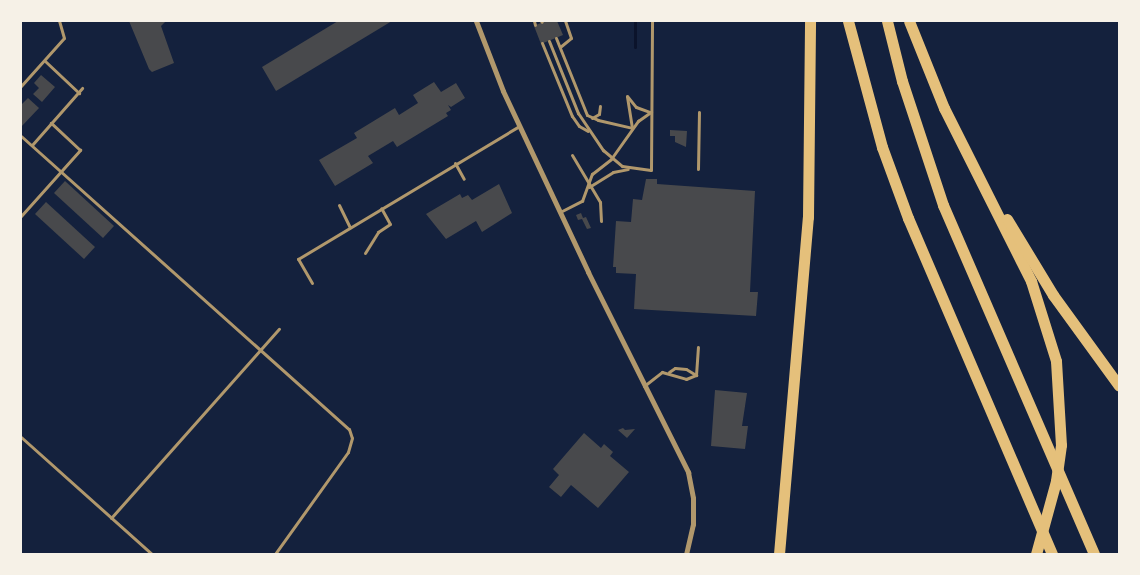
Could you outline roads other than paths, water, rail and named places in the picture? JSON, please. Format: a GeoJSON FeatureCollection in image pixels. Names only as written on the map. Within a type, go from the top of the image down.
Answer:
{"type":"FeatureCollection","features":[{"type":"Feature","properties":{"kind":"highway"},"geometry":{"type":"LineString","coordinates":[[779,554],[808,217],[810,21]]}},
{"type":"Feature","properties":{"kind":"highway"},"geometry":{"type":"LineString","coordinates":[[848,21],[882,147],[908,218],[1052,554]]}},
{"type":"Feature","properties":{"kind":"highway"},"geometry":{"type":"LineString","coordinates":[[887,21],[902,81],[943,205],[1094,554]]}},
{"type":"Feature","properties":{"kind":"highway"},"geometry":{"type":"LineString","coordinates":[[909,21],[944,108],[1031,281],[1056,362],[1061,444],[1056,481],[1036,554]]}},
{"type":"Feature","properties":{"kind":"highway"},"geometry":{"type":"LineString","coordinates":[[980,177],[1053,296],[1119,386]]}},
{"type":"Feature","properties":{"kind":"street"},"geometry":{"type":"LineString","coordinates":[[476,21],[519,126],[643,386],[688,472],[693,498],[693,524],[686,554]]}},
{"type":"Feature","properties":{"kind":"lane"},"geometry":{"type":"LineString","coordinates":[[21,86],[64,38],[59,21]]}},
{"type":"Feature","properties":{"kind":"lane"},"geometry":{"type":"LineString","coordinates":[[560,47],[570,38],[565,21]]}},
{"type":"Feature","properties":{"kind":"lane"},"geometry":{"type":"LineString","coordinates":[[588,187],[613,172],[629,168],[651,170],[652,21]]}},
{"type":"Feature","properties":{"kind":"lane"},"geometry":{"type":"LineString","coordinates":[[556,38],[584,110],[592,118],[632,128]]}},
{"type":"Feature","properties":{"kind":"lane"},"geometry":{"type":"LineString","coordinates":[[549,41],[578,113],[588,131],[611,158],[629,168]]}},
{"type":"Feature","properties":{"kind":"lane"},"geometry":{"type":"LineString","coordinates":[[542,43],[572,116],[578,126],[588,131]]}},
{"type":"Feature","properties":{"kind":"lane"},"geometry":{"type":"LineString","coordinates":[[45,61],[79,93]]}},
{"type":"Feature","properties":{"kind":"lane"},"geometry":{"type":"LineString","coordinates":[[32,145],[82,88]]}},
{"type":"Feature","properties":{"kind":"lane"},"geometry":{"type":"LineString","coordinates":[[632,128],[627,96],[636,107],[651,112]]}},
{"type":"Feature","properties":{"kind":"lane"},"geometry":{"type":"LineString","coordinates":[[592,118],[599,114],[600,106]]}},
{"type":"Feature","properties":{"kind":"lane"},"geometry":{"type":"LineString","coordinates":[[560,212],[582,201],[592,174],[611,158],[632,128],[651,112]]}},
{"type":"Feature","properties":{"kind":"lane"},"geometry":{"type":"LineString","coordinates":[[698,112],[698,169]]}},
{"type":"Feature","properties":{"kind":"lane"},"geometry":{"type":"LineString","coordinates":[[21,216],[80,150],[51,123]]}},
{"type":"Feature","properties":{"kind":"lane"},"geometry":{"type":"LineString","coordinates":[[312,284],[298,260],[455,163],[519,126]]}},
{"type":"Feature","properties":{"kind":"lane"},"geometry":{"type":"LineString","coordinates":[[21,136],[343,421],[352,438],[348,452],[275,554]]}},
{"type":"Feature","properties":{"kind":"lane"},"geometry":{"type":"LineString","coordinates":[[572,155],[588,187],[600,202],[601,221]]}},
{"type":"Feature","properties":{"kind":"lane"},"geometry":{"type":"LineString","coordinates":[[455,163],[464,180]]}},
{"type":"Feature","properties":{"kind":"lane"},"geometry":{"type":"LineString","coordinates":[[339,205],[350,228]]}},
{"type":"Feature","properties":{"kind":"lane"},"geometry":{"type":"LineString","coordinates":[[365,253],[378,232],[390,224],[381,208]]}},
{"type":"Feature","properties":{"kind":"lane"},"geometry":{"type":"LineString","coordinates":[[111,518],[279,329]]}},
{"type":"Feature","properties":{"kind":"lane"},"geometry":{"type":"LineString","coordinates":[[696,375],[698,347]]}},
{"type":"Feature","properties":{"kind":"lane"},"geometry":{"type":"LineString","coordinates":[[643,386],[662,372],[681,368],[696,375]]}},
{"type":"Feature","properties":{"kind":"lane"},"geometry":{"type":"LineString","coordinates":[[668,372],[686,378],[696,375]]}},
{"type":"Feature","properties":{"kind":"lane"},"geometry":{"type":"LineString","coordinates":[[21,437],[152,554]]}},
{"type":"Feature","properties":{"kind":"waterway"},"geometry":{"type":"LineString","coordinates":[[635,21],[635,47]]}}]}
